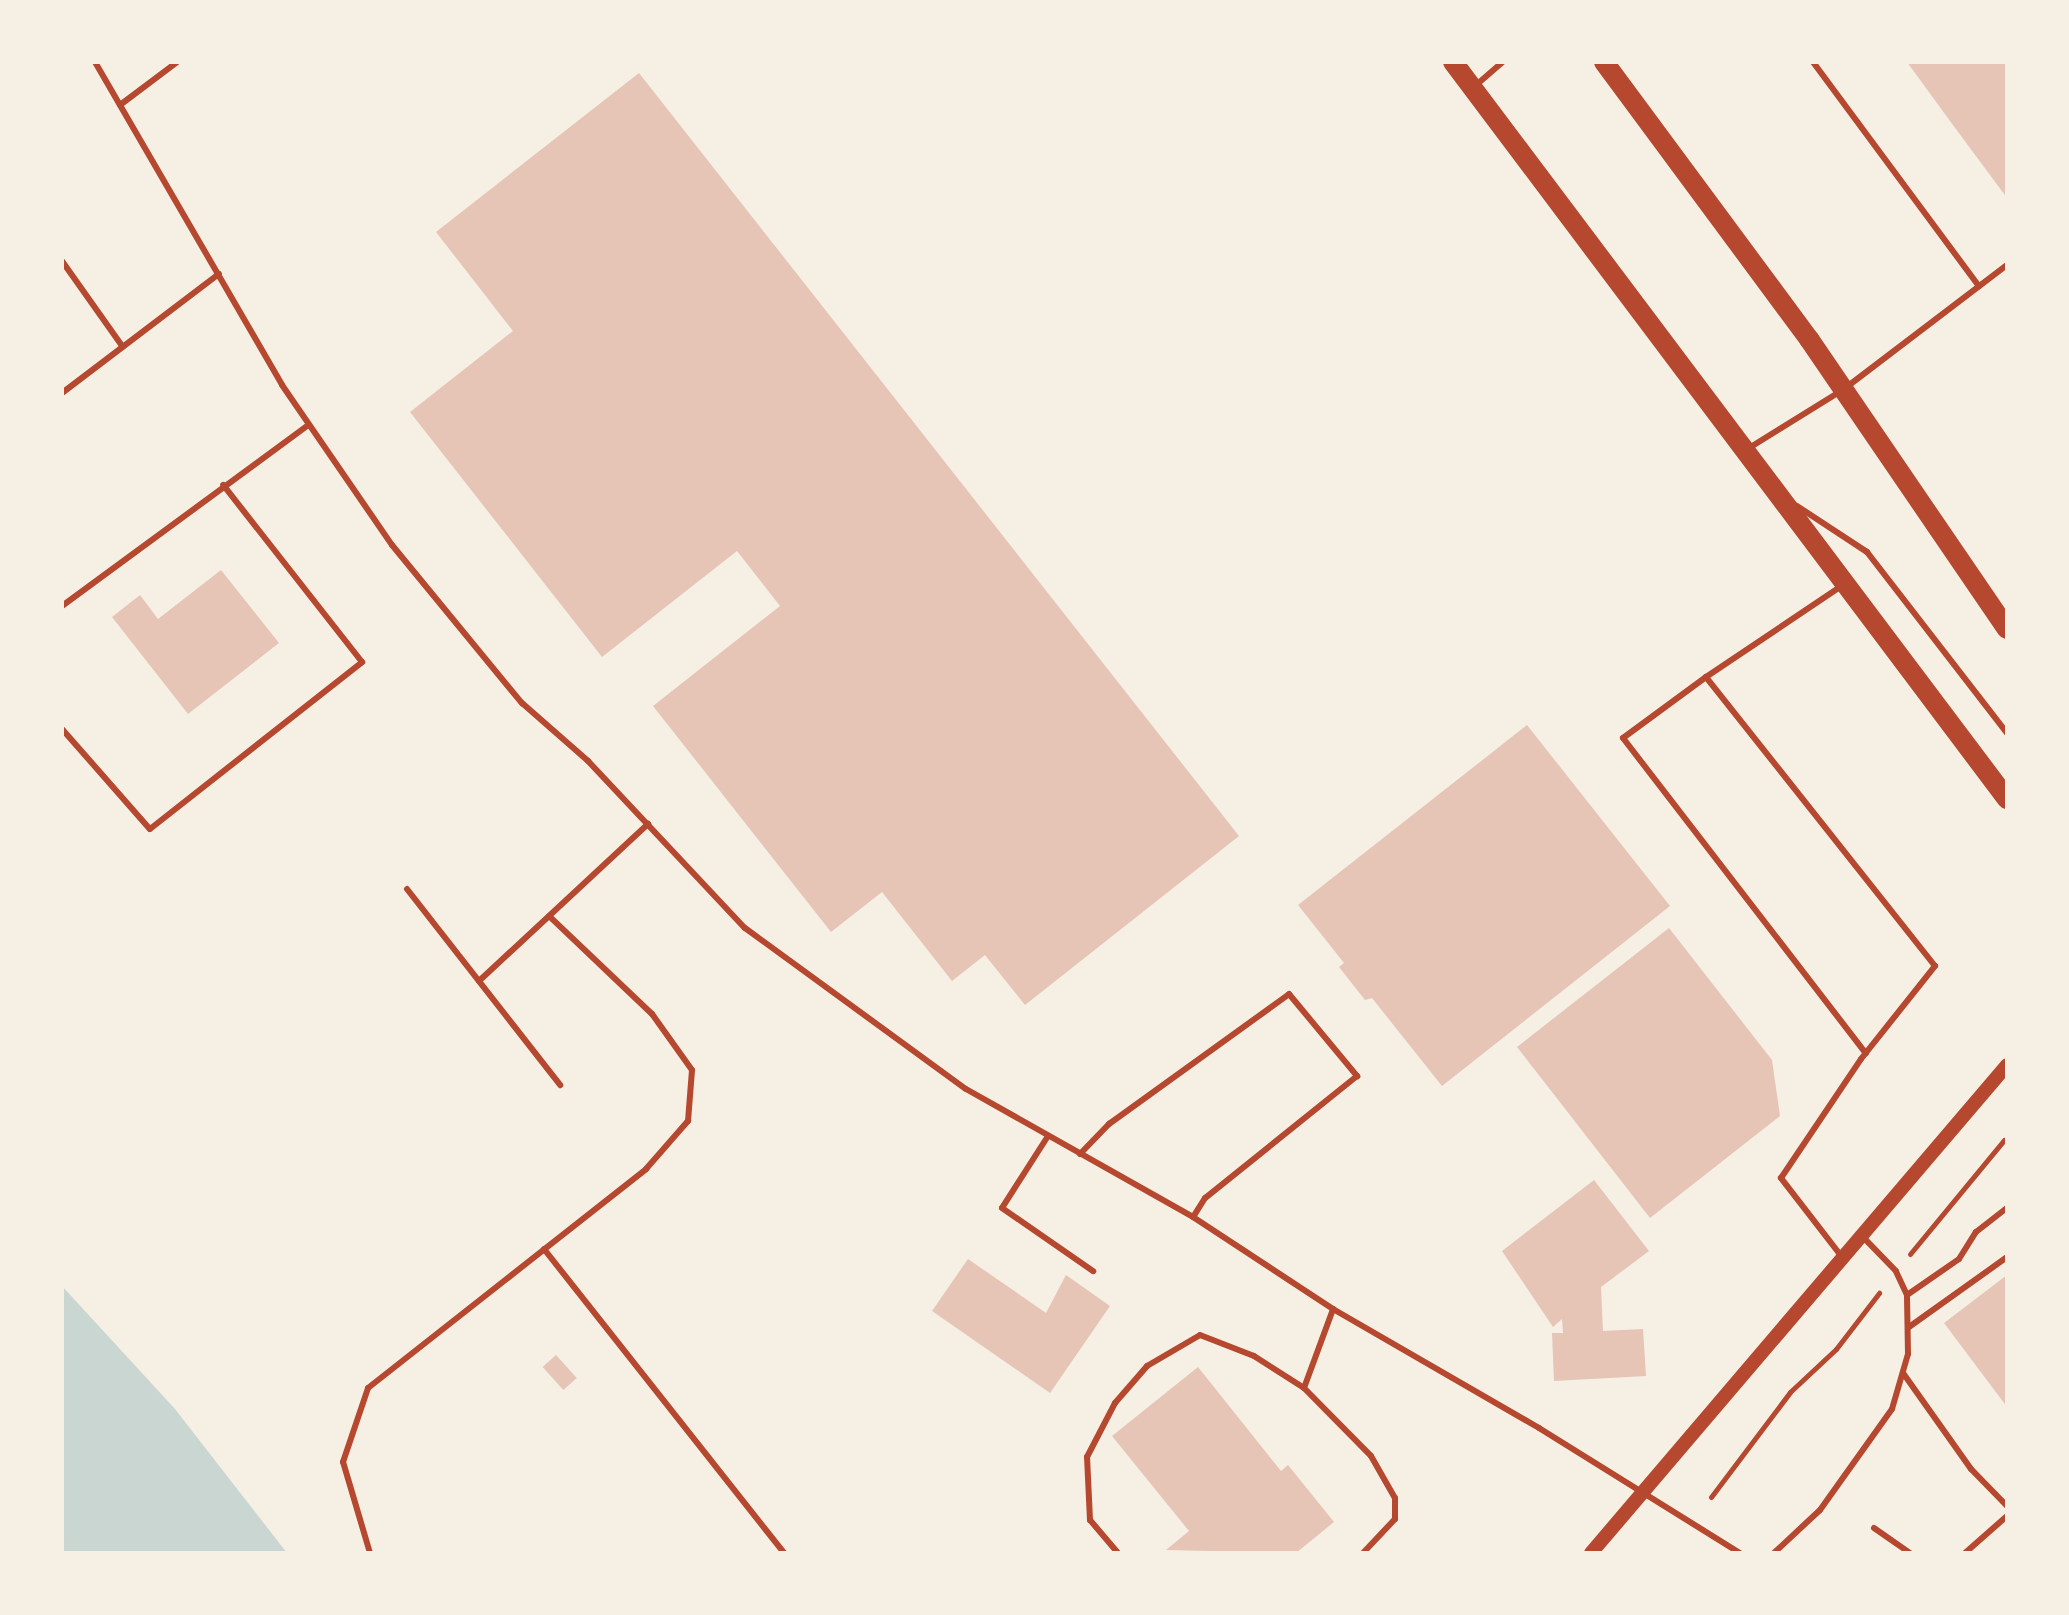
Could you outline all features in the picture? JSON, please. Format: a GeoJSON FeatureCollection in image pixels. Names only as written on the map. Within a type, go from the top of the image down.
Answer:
{"type":"FeatureCollection","features":[{"type":"Feature","properties":{"kind":"main road"},"geometry":{"type":"LineString","coordinates":[[1453,62],[1847,582],[2007,799]]}},
{"type":"Feature","properties":{"kind":"main road"},"geometry":{"type":"LineString","coordinates":[[1604,62],[1844,389],[2007,629]]}},
{"type":"Feature","properties":{"kind":"street"},"geometry":{"type":"LineString","coordinates":[[1591,1553],[2007,1066]]}},
{"type":"Feature","properties":{"kind":"lane"},"geometry":{"type":"LineString","coordinates":[[95,62],[308,425],[392,545],[522,703],[588,761],[745,928],[966,1089],[1193,1217],[1333,1309],[1642,1490],[1740,1553]]}},
{"type":"Feature","properties":{"kind":"lane"},"geometry":{"type":"LineString","coordinates":[[120,105],[177,62]]}},
{"type":"Feature","properties":{"kind":"lane"},"geometry":{"type":"LineString","coordinates":[[1473,88],[1503,62]]}},
{"type":"Feature","properties":{"kind":"lane"},"geometry":{"type":"LineString","coordinates":[[1813,62],[1979,286]]}},
{"type":"Feature","properties":{"kind":"lane"},"geometry":{"type":"LineString","coordinates":[[62,261],[123,347]]}},
{"type":"Feature","properties":{"kind":"lane"},"geometry":{"type":"LineString","coordinates":[[1746,450],[1844,389],[2007,265]]}},
{"type":"Feature","properties":{"kind":"lane"},"geometry":{"type":"LineString","coordinates":[[62,393],[219,274]]}},
{"type":"Feature","properties":{"kind":"lane"},"geometry":{"type":"LineString","coordinates":[[62,606],[308,425]]}},
{"type":"Feature","properties":{"kind":"lane"},"geometry":{"type":"LineString","coordinates":[[62,729],[150,829],[362,662],[223,485]]}},
{"type":"Feature","properties":{"kind":"lane"},"geometry":{"type":"LineString","coordinates":[[1781,495],[1867,552],[2007,733]]}},
{"type":"Feature","properties":{"kind":"lane"},"geometry":{"type":"LineString","coordinates":[[1847,582],[1706,677],[1623,738],[1866,1053]]}},
{"type":"Feature","properties":{"kind":"lane"},"geometry":{"type":"LineString","coordinates":[[1706,677],[1935,966],[1866,1053],[1781,1178],[1842,1257]]}},
{"type":"Feature","properties":{"kind":"lane"},"geometry":{"type":"LineString","coordinates":[[479,981],[648,824]]}},
{"type":"Feature","properties":{"kind":"lane"},"geometry":{"type":"LineString","coordinates":[[407,889],[560,1085]]}},
{"type":"Feature","properties":{"kind":"lane"},"geometry":{"type":"LineString","coordinates":[[370,1553],[343,1462],[368,1388],[646,1169],[688,1121],[692,1070],[652,1014],[549,916]]}},
{"type":"Feature","properties":{"kind":"lane"},"geometry":{"type":"LineString","coordinates":[[1080,1154],[1109,1124],[1289,994],[1357,1076],[1205,1198],[1193,1217]]}},
{"type":"Feature","properties":{"kind":"lane"},"geometry":{"type":"LineString","coordinates":[[1048,1136],[1002,1208],[1093,1271]]}},
{"type":"Feature","properties":{"kind":"lane"},"geometry":{"type":"LineString","coordinates":[[1907,1295],[1959,1259],[1976,1232],[2007,1208]]}},
{"type":"Feature","properties":{"kind":"lane"},"geometry":{"type":"LineString","coordinates":[[1774,1553],[1820,1510],[1892,1409],[1903,1373],[1909,1327],[1907,1295],[1896,1271],[1861,1235]]}},
{"type":"Feature","properties":{"kind":"lane"},"geometry":{"type":"LineString","coordinates":[[544,1249],[784,1553]]}},
{"type":"Feature","properties":{"kind":"lane"},"geometry":{"type":"LineString","coordinates":[[1909,1327],[2007,1257]]}},
{"type":"Feature","properties":{"kind":"lane"},"geometry":{"type":"LineString","coordinates":[[1304,1388],[1333,1309]]}},
{"type":"Feature","properties":{"kind":"lane"},"geometry":{"type":"LineString","coordinates":[[1118,1553],[1090,1520],[1087,1457],[1115,1403],[1147,1366],[1200,1335],[1254,1356],[1304,1388],[1371,1456],[1395,1498],[1395,1519],[1363,1553]]}},
{"type":"Feature","properties":{"kind":"lane"},"geometry":{"type":"LineString","coordinates":[[1903,1373],[1971,1469],[2007,1506]]}},
{"type":"Feature","properties":{"kind":"lane"},"geometry":{"type":"LineString","coordinates":[[1965,1553],[2007,1516]]}},
{"type":"Feature","properties":{"kind":"lane"},"geometry":{"type":"LineString","coordinates":[[1874,1528],[1910,1553]]}},
{"type":"Feature","properties":{"kind":"path"},"geometry":{"type":"LineString","coordinates":[[1711,1497],[1790,1392],[1836,1349],[2004,1140]]}},
{"type":"Feature","properties":{"kind":"shaded area"},"geometry":{"type":"Polygon","coordinates":[[[62,1286],[175,1409],[287,1553],[62,1553],[62,1286]]]}},
{"type":"Feature","properties":{"kind":"building"},"geometry":{"type":"Polygon","coordinates":[[[1907,62],[2007,62],[2007,198],[1950,121],[1907,62]]]}},
{"type":"Feature","properties":{"kind":"building"},"geometry":{"type":"Polygon","coordinates":[[[639,73],[1239,836],[1025,1005],[985,955],[952,981],[882,892],[831,932],[653,706],[780,606],[737,551],[602,657],[410,412],[513,331],[436,232],[639,73]]]}},
{"type":"Feature","properties":{"kind":"building"},"geometry":{"type":"Polygon","coordinates":[[[221,570],[279,643],[188,714],[112,617],[140,595],[158,619],[221,570]]]}},
{"type":"Feature","properties":{"kind":"building"},"geometry":{"type":"Polygon","coordinates":[[[1527,725],[1670,906],[1442,1086],[1372,998],[1365,1000],[1339,967],[1344,963],[1298,905],[1527,725]]]}},
{"type":"Feature","properties":{"kind":"building"},"geometry":{"type":"Polygon","coordinates":[[[1669,928],[1772,1060],[1780,1116],[1650,1218],[1517,1047],[1669,928]]]}},
{"type":"Feature","properties":{"kind":"building"},"geometry":{"type":"Polygon","coordinates":[[[1594,1180],[1649,1251],[1601,1287],[1603,1331],[1643,1329],[1646,1376],[1554,1381],[1552,1333],[1563,1333],[1562,1319],[1553,1327],[1502,1251],[1594,1180]]]}},
{"type":"Feature","properties":{"kind":"building"},"geometry":{"type":"Polygon","coordinates":[[[968,1259],[1046,1313],[1066,1275],[1110,1306],[1050,1393],[932,1311],[968,1259]]]}},
{"type":"Feature","properties":{"kind":"building"},"geometry":{"type":"Polygon","coordinates":[[[2007,1275],[2007,1407],[1944,1323],[2007,1275]]]}},
{"type":"Feature","properties":{"kind":"building"},"geometry":{"type":"Polygon","coordinates":[[[556,1355],[577,1378],[563,1390],[543,1367],[556,1355]]]}},
{"type":"Feature","properties":{"kind":"building"},"geometry":{"type":"Polygon","coordinates":[[[1198,1367],[1281,1471],[1288,1465],[1334,1522],[1296,1553],[1166,1550],[1189,1531],[1112,1436],[1198,1367]]]}}]}
